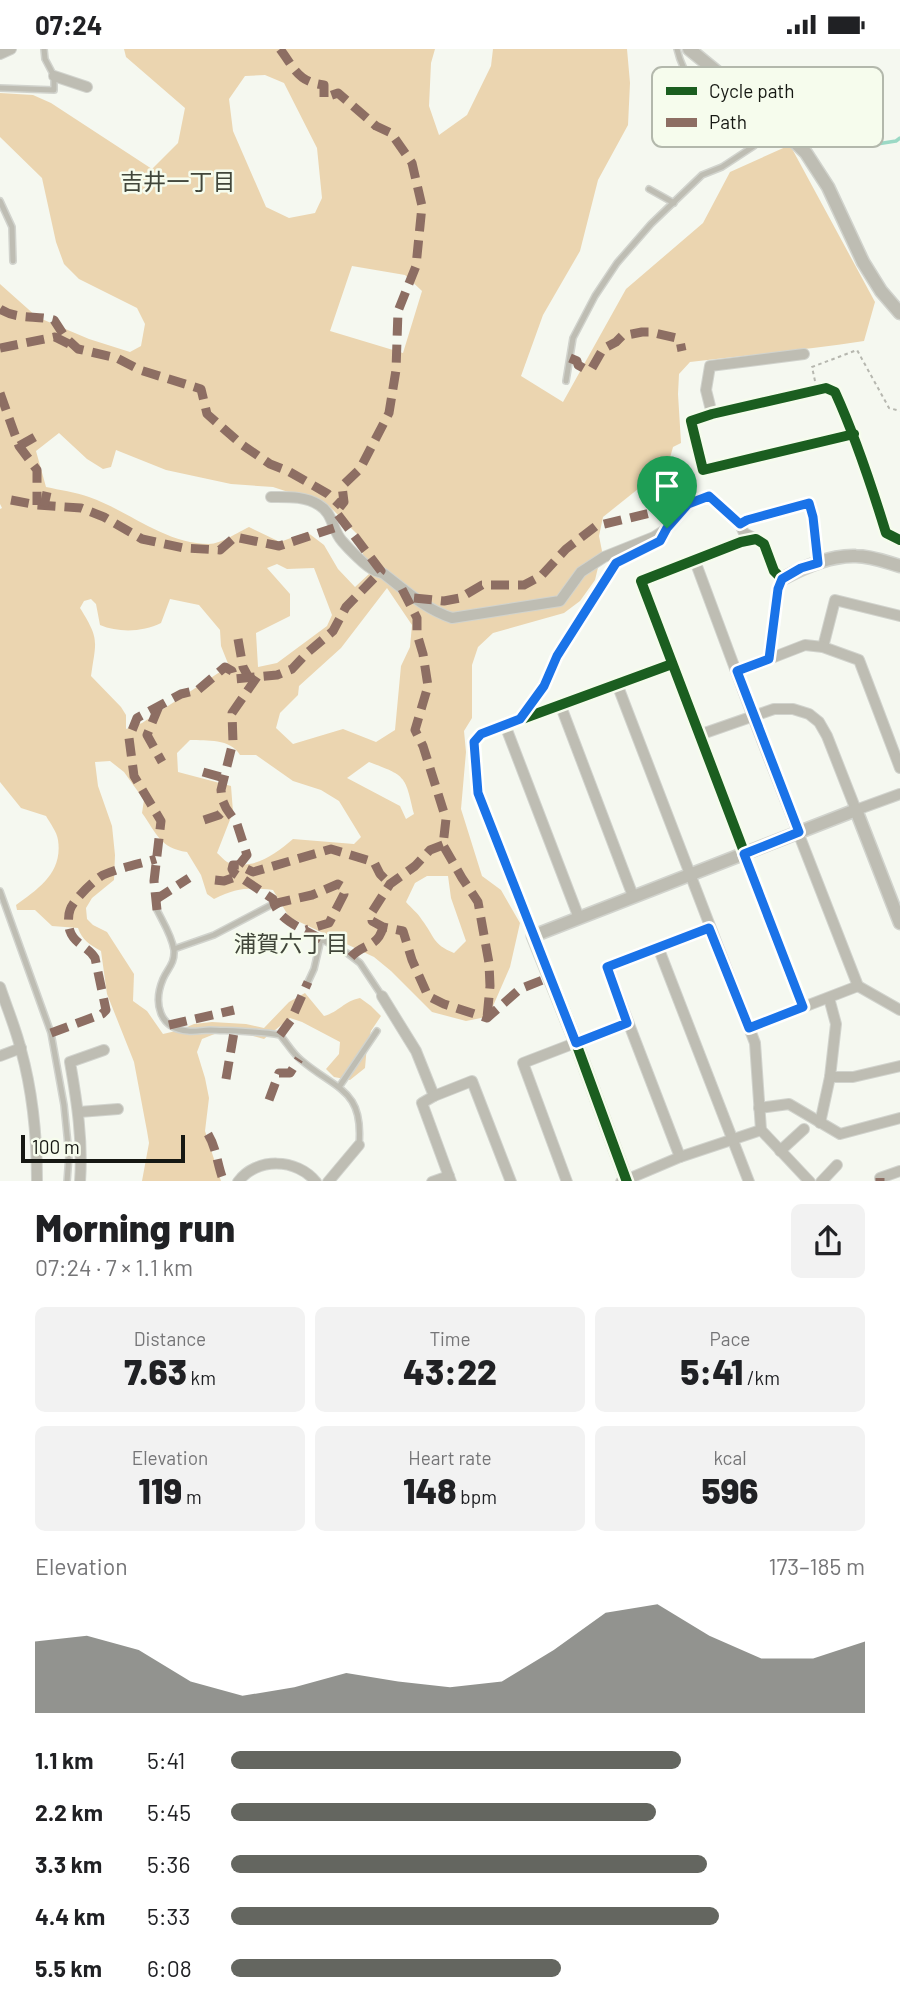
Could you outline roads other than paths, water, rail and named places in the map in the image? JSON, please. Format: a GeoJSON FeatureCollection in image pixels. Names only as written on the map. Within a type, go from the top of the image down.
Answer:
{"type":"FeatureCollection","features":[{"type":"Feature","properties":{"kind":"street"},"geometry":{"type":"LineString","coordinates":[[0,54],[11,49]]}},
{"type":"Feature","properties":{"kind":"street"},"geometry":{"type":"LineString","coordinates":[[689,49],[711,67]]}},
{"type":"Feature","properties":{"kind":"street"},"geometry":{"type":"LineString","coordinates":[[54,76],[87,87]]}},
{"type":"Feature","properties":{"kind":"street"},"geometry":{"type":"LineString","coordinates":[[800,147],[828,187],[863,262],[881,291],[900,312]]}},
{"type":"Feature","properties":{"kind":"street"},"geometry":{"type":"LineString","coordinates":[[712,414],[706,390],[710,366],[804,354]]}},
{"type":"Feature","properties":{"kind":"street"},"geometry":{"type":"LineString","coordinates":[[854,434],[703,470],[691,421],[816,390],[826,388],[835,392],[854,434],[866,466],[886,533],[900,540]]}},
{"type":"Feature","properties":{"kind":"street"},"geometry":{"type":"LineString","coordinates":[[271,497],[300,498],[319,504],[331,516],[334,529],[342,542],[360,559],[373,570],[381,571],[436,613],[452,618],[560,601],[581,572],[604,557],[654,537],[667,528],[688,504],[709,496],[740,524],[744,533],[764,544],[774,571],[782,579]]}},
{"type":"Feature","properties":{"kind":"street"},"geometry":{"type":"LineString","coordinates":[[740,524],[809,503],[818,563]]}},
{"type":"Feature","properties":{"kind":"street"},"geometry":{"type":"LineString","coordinates":[[756,539],[741,542],[641,581],[803,1007]]}},
{"type":"Feature","properties":{"kind":"street"},"geometry":{"type":"LineString","coordinates":[[769,659],[778,589],[782,579],[801,568],[841,557],[857,556],[900,566]]}},
{"type":"Feature","properties":{"kind":"street"},"geometry":{"type":"LineString","coordinates":[[695,561],[858,986],[900,1010]]}},
{"type":"Feature","properties":{"kind":"street"},"geometry":{"type":"LineString","coordinates":[[822,647],[835,600],[900,616]]}},
{"type":"Feature","properties":{"kind":"street"},"geometry":{"type":"LineString","coordinates":[[737,671],[805,645],[822,647],[859,660],[900,768]]}},
{"type":"Feature","properties":{"kind":"street"},"geometry":{"type":"LineString","coordinates":[[672,664],[481,734],[474,742],[478,793],[576,1043],[625,1181],[680,1157],[761,1130]]}},
{"type":"Feature","properties":{"kind":"street"},"geometry":{"type":"LineString","coordinates":[[617,684],[755,1043],[761,1130],[810,1181]]}},
{"type":"Feature","properties":{"kind":"street"},"geometry":{"type":"LineString","coordinates":[[560,704],[633,896]]}},
{"type":"Feature","properties":{"kind":"street"},"geometry":{"type":"LineString","coordinates":[[699,736],[783,708],[809,715],[820,722],[900,923]]}},
{"type":"Feature","properties":{"kind":"street"},"geometry":{"type":"LineString","coordinates":[[505,725],[579,918]]}},
{"type":"Feature","properties":{"kind":"street"},"geometry":{"type":"LineString","coordinates":[[533,936],[900,794]]}},
{"type":"Feature","properties":{"kind":"street"},"geometry":{"type":"LineString","coordinates":[[680,1157],[607,967],[709,928]]}},
{"type":"Feature","properties":{"kind":"street"},"geometry":{"type":"LineString","coordinates":[[658,947],[749,1181]]}},
{"type":"Feature","properties":{"kind":"street"},"geometry":{"type":"LineString","coordinates":[[749,1028],[858,986]]}},
{"type":"Feature","properties":{"kind":"street"},"geometry":{"type":"LineString","coordinates":[[0,987],[21,1048],[35,1124],[37,1181]]}},
{"type":"Feature","properties":{"kind":"street"},"geometry":{"type":"LineString","coordinates":[[382,996],[416,1051],[435,1096]]}},
{"type":"Feature","properties":{"kind":"street"},"geometry":{"type":"LineString","coordinates":[[820,1122],[830,1077],[836,1024],[829,998]]}},
{"type":"Feature","properties":{"kind":"street"},"geometry":{"type":"LineString","coordinates":[[567,1181],[523,1063],[627,1023]]}},
{"type":"Feature","properties":{"kind":"street"},"geometry":{"type":"LineString","coordinates":[[0,1056],[21,1048]]}},
{"type":"Feature","properties":{"kind":"street"},"geometry":{"type":"LineString","coordinates":[[80,1181],[82,1157],[79,1112],[70,1062],[104,1050]]}},
{"type":"Feature","properties":{"kind":"street"},"geometry":{"type":"LineString","coordinates":[[830,1077],[853,1077],[900,1066]]}},
{"type":"Feature","properties":{"kind":"street"},"geometry":{"type":"LineString","coordinates":[[432,1181],[450,1179],[422,1103],[472,1081],[511,1181]]}},
{"type":"Feature","properties":{"kind":"street"},"geometry":{"type":"LineString","coordinates":[[759,1108],[789,1104],[840,1134],[900,1118]]}},
{"type":"Feature","properties":{"kind":"street"},"geometry":{"type":"LineString","coordinates":[[79,1112],[118,1109]]}},
{"type":"Feature","properties":{"kind":"street"},"geometry":{"type":"LineString","coordinates":[[780,1151],[804,1129]]}},
{"type":"Feature","properties":{"kind":"street"},"geometry":{"type":"LineString","coordinates":[[328,1181],[359,1145]]}},
{"type":"Feature","properties":{"kind":"street"},"geometry":{"type":"LineString","coordinates":[[238,1181],[256,1167],[274,1163],[303,1170],[316,1181]]}},
{"type":"Feature","properties":{"kind":"street"},"geometry":{"type":"LineString","coordinates":[[821,1181],[837,1165]]}},
{"type":"Feature","properties":{"kind":"street"},"geometry":{"type":"LineString","coordinates":[[880,1178],[900,1171]]}},
{"type":"Feature","properties":{"kind":"lane"},"geometry":{"type":"LineString","coordinates":[[0,88],[54,90],[54,76],[45,59],[44,49]]}},
{"type":"Feature","properties":{"kind":"lane"},"geometry":{"type":"LineString","coordinates":[[677,49],[683,67]]}},
{"type":"Feature","properties":{"kind":"lane"},"geometry":{"type":"LineString","coordinates":[[566,380],[573,338],[594,296],[617,263],[651,224],[702,175],[722,167],[752,147]]}},
{"type":"Feature","properties":{"kind":"lane"},"geometry":{"type":"LineString","coordinates":[[649,189],[674,203]]}},
{"type":"Feature","properties":{"kind":"lane"},"geometry":{"type":"LineString","coordinates":[[0,201],[12,227],[13,261]]}},
{"type":"Feature","properties":{"kind":"lane"},"geometry":{"type":"LineString","coordinates":[[0,891],[51,1033],[64,1105],[69,1156],[67,1181]]}},
{"type":"Feature","properties":{"kind":"lane"},"geometry":{"type":"LineString","coordinates":[[174,949],[214,935],[273,904]]}},
{"type":"Feature","properties":{"kind":"lane"},"geometry":{"type":"LineString","coordinates":[[157,910],[174,949],[173,961],[162,982],[158,1002],[162,1019],[174,1028],[188,1031],[280,1035],[299,1059],[339,1087],[354,1104],[361,1125],[359,1145]]}},
{"type":"Feature","properties":{"kind":"lane"},"geometry":{"type":"LineString","coordinates":[[308,982],[321,940],[360,963],[382,996]]}},
{"type":"Feature","properties":{"kind":"lane"},"geometry":{"type":"LineString","coordinates":[[339,1087],[377,1031]]}},
{"type":"Feature","properties":{"kind":"waterway"},"geometry":{"type":"LineString","coordinates":[[883,143],[900,138]]}},
{"type":"Feature","properties":{"kind":"district","name":"吉井一丁目"},"geometry":{"type":"Point","coordinates":[178,182]}},
{"type":"Feature","properties":{"kind":"district","name":"浦賀六丁目"},"geometry":{"type":"Point","coordinates":[291,944]}}]}
